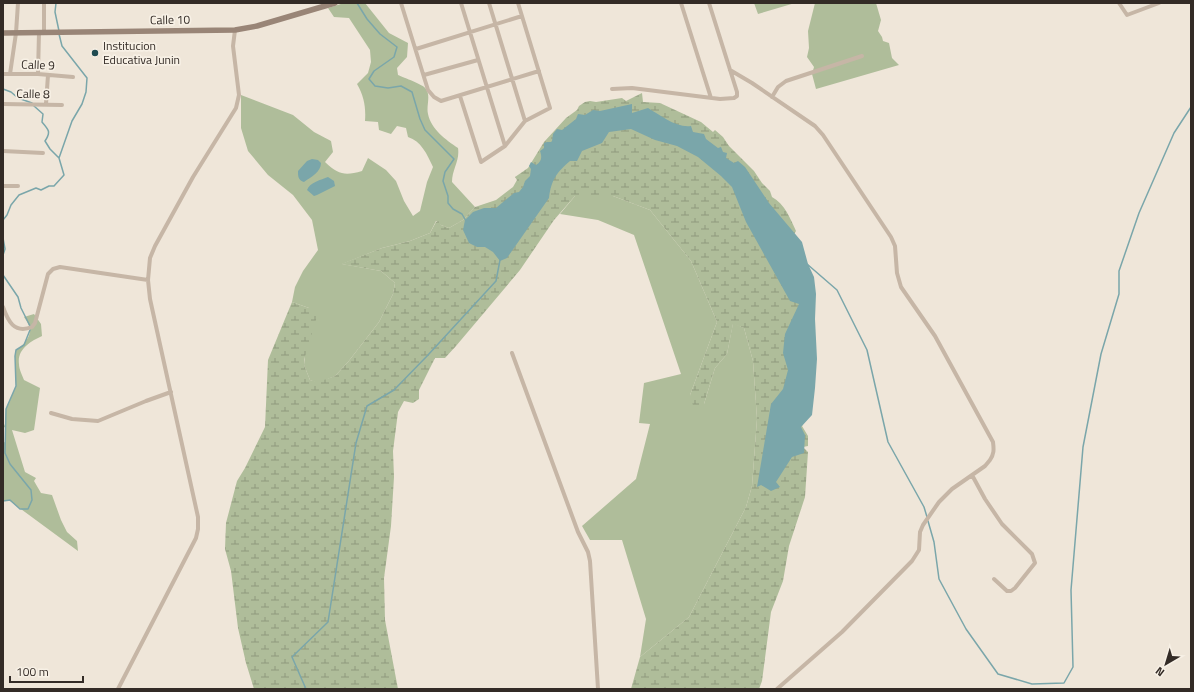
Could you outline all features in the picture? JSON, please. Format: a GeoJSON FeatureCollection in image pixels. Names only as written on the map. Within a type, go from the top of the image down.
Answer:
{"type":"FeatureCollection","features":[{"type":"Feature","properties":{"kind":"main road","name":"Calle 10"},"geometry":{"type":"LineString","coordinates":[[3,33],[235,30],[257,26],[325,4],[335,3]]}},
{"type":"Feature","properties":{"kind":"street"},"geometry":{"type":"LineString","coordinates":[[10,74],[16,33],[18,3]]}},
{"type":"Feature","properties":{"kind":"street"},"geometry":{"type":"LineString","coordinates":[[38,74],[44,3]]}},
{"type":"Feature","properties":{"kind":"street"},"geometry":{"type":"LineString","coordinates":[[401,3],[428,90],[434,97],[441,101],[539,71]]}},
{"type":"Feature","properties":{"kind":"street"},"geometry":{"type":"LineString","coordinates":[[460,3],[505,146]]}},
{"type":"Feature","properties":{"kind":"street"},"geometry":{"type":"LineString","coordinates":[[488,3],[525,121]]}},
{"type":"Feature","properties":{"kind":"street"},"geometry":{"type":"LineString","coordinates":[[460,96],[481,162],[505,146],[525,121],[550,108],[518,3]]}},
{"type":"Feature","properties":{"kind":"street"},"geometry":{"type":"LineString","coordinates":[[681,3],[711,98]]}},
{"type":"Feature","properties":{"kind":"street"},"geometry":{"type":"LineString","coordinates":[[612,89],[632,88],[720,99],[734,98],[738,96],[709,3]]}},
{"type":"Feature","properties":{"kind":"street"},"geometry":{"type":"LineString","coordinates":[[1119,3],[1127,14],[1159,3]]}},
{"type":"Feature","properties":{"kind":"street"},"geometry":{"type":"LineString","coordinates":[[416,49],[522,16]]}},
{"type":"Feature","properties":{"kind":"street"},"geometry":{"type":"LineString","coordinates":[[118,689],[196,538],[198,529],[198,516],[150,299],[148,280],[150,258],[155,246],[193,177],[236,108],[239,96],[233,46],[235,30]]}},
{"type":"Feature","properties":{"kind":"street"},"geometry":{"type":"LineString","coordinates":[[772,97],[778,87],[786,81],[862,56]]}},
{"type":"Feature","properties":{"kind":"street"},"geometry":{"type":"LineString","coordinates":[[424,75],[478,60]]}},
{"type":"Feature","properties":{"kind":"street"},"geometry":{"type":"LineString","coordinates":[[730,70],[815,126],[823,135],[891,237],[895,246],[897,273],[901,287],[935,336],[993,442],[994,449],[994,455],[985,466],[945,496],[923,524],[920,532],[919,550],[912,561],[842,632],[777,689]]}},
{"type":"Feature","properties":{"kind":"street","name":"Calle 9"},"geometry":{"type":"LineString","coordinates":[[3,74],[38,74],[73,77]]}},
{"type":"Feature","properties":{"kind":"street"},"geometry":{"type":"LineString","coordinates":[[46,104],[48,75]]}},
{"type":"Feature","properties":{"kind":"street","name":"Calle 8"},"geometry":{"type":"LineString","coordinates":[[3,104],[62,105]]}},
{"type":"Feature","properties":{"kind":"street"},"geometry":{"type":"LineString","coordinates":[[3,151],[43,153]]}},
{"type":"Feature","properties":{"kind":"street"},"geometry":{"type":"LineString","coordinates":[[3,186],[18,186]]}},
{"type":"Feature","properties":{"kind":"street"},"geometry":{"type":"LineString","coordinates":[[3,307],[11,325],[20,328],[32,327],[35,323],[48,274],[53,269],[60,267],[148,280]]}},
{"type":"Feature","properties":{"kind":"street"},"geometry":{"type":"LineString","coordinates":[[512,353],[578,532],[588,552],[598,689]]}},
{"type":"Feature","properties":{"kind":"street"},"geometry":{"type":"LineString","coordinates":[[51,413],[72,419],[98,421],[171,392]]}},
{"type":"Feature","properties":{"kind":"street"},"geometry":{"type":"LineString","coordinates":[[972,475],[985,499],[1002,524],[1032,554],[1034,558],[1034,563],[1015,588],[1010,591],[1007,591],[994,579]]}},
{"type":"Feature","properties":{"kind":"green space"},"geometry":{"type":"Polygon","coordinates":[[[344,3],[365,3],[389,33],[408,43],[407,57],[397,68],[398,75],[417,83],[426,89],[428,95],[428,114],[432,125],[444,138],[458,148],[458,157],[452,182],[475,207],[463,220],[449,228],[436,221],[430,233],[410,241],[382,248],[342,264],[381,271],[395,283],[393,294],[379,322],[348,362],[335,376],[318,383],[310,380],[304,365],[309,308],[292,302],[295,287],[303,271],[318,250],[312,220],[293,195],[268,175],[248,151],[241,128],[241,95],[293,115],[314,132],[331,141],[333,152],[325,162],[334,170],[347,174],[362,171],[368,158],[386,170],[396,181],[404,201],[413,216],[420,211],[427,182],[433,167],[420,145],[408,137],[406,128],[397,126],[391,134],[379,130],[378,122],[365,121],[364,102],[357,84],[368,73],[371,62],[370,50],[349,18],[334,17],[328,8],[344,3]]]}},
{"type":"Feature","properties":{"kind":"green space"},"geometry":{"type":"Polygon","coordinates":[[[754,3],[795,3],[758,14],[754,3]]]}},
{"type":"Feature","properties":{"kind":"green space"},"geometry":{"type":"Polygon","coordinates":[[[815,3],[876,3],[881,20],[878,31],[883,41],[889,43],[892,58],[899,65],[816,89],[812,74],[814,67],[807,57],[809,48],[808,31],[815,3]]]}},
{"type":"Feature","properties":{"kind":"green space"},"geometry":{"type":"Polygon","coordinates":[[[642,93],[643,102],[660,103],[701,122],[713,132],[715,130],[723,137],[729,146],[754,171],[762,183],[770,191],[772,197],[784,207],[796,231],[791,239],[804,288],[807,417],[802,426],[808,436],[808,446],[803,447],[808,452],[805,497],[789,546],[783,581],[771,612],[762,681],[759,689],[631,689],[640,657],[689,617],[746,507],[752,486],[757,419],[753,361],[744,328],[733,324],[727,354],[715,368],[704,404],[694,409],[690,395],[717,322],[691,261],[650,210],[613,196],[575,196],[554,220],[520,270],[456,346],[445,358],[435,358],[419,390],[419,399],[413,403],[404,401],[398,412],[393,451],[394,477],[391,526],[384,578],[385,620],[398,689],[254,689],[238,628],[231,571],[225,549],[226,523],[237,481],[265,427],[268,360],[292,302],[318,313],[304,360],[304,365],[310,380],[318,382],[335,376],[348,362],[379,322],[393,294],[395,283],[381,271],[341,264],[382,248],[410,241],[430,233],[436,222],[439,221],[441,225],[449,228],[463,220],[475,207],[496,200],[513,187],[517,180],[515,177],[528,168],[544,142],[566,118],[577,110],[579,106],[590,101],[596,102],[622,98],[626,101],[642,93]]]}},
{"type":"Feature","properties":{"kind":"green space"},"geometry":{"type":"Polygon","coordinates":[[[575,196],[613,196],[650,210],[691,261],[717,322],[690,395],[704,404],[715,368],[727,354],[733,323],[744,328],[753,361],[757,419],[752,486],[746,507],[689,617],[640,657],[646,619],[622,540],[590,540],[582,526],[636,479],[650,424],[639,423],[644,383],[681,374],[634,235],[598,220],[560,214],[575,196]]]}},
{"type":"Feature","properties":{"kind":"green space"},"geometry":{"type":"Polygon","coordinates":[[[34,314],[41,324],[42,336],[33,340],[22,350],[19,359],[24,380],[40,388],[34,430],[25,433],[12,430],[25,472],[36,478],[34,481],[41,493],[52,495],[67,532],[77,541],[78,551],[10,501],[3,501],[3,443],[5,442],[5,427],[3,428],[3,422],[5,426],[6,409],[16,386],[16,350],[22,346],[30,333],[28,323],[24,317],[34,314]]]}},
{"type":"Feature","properties":{"kind":"water"},"geometry":{"type":"Polygon","coordinates":[[[632,104],[632,113],[648,108],[674,123],[691,126],[693,132],[704,134],[706,139],[718,148],[721,147],[723,152],[727,153],[726,158],[734,163],[738,161],[745,167],[769,203],[802,242],[808,264],[814,277],[816,294],[815,319],[817,359],[812,415],[801,427],[805,435],[804,453],[792,457],[776,482],[780,487],[771,491],[761,485],[757,487],[771,404],[783,389],[788,370],[783,353],[785,334],[799,304],[790,301],[746,222],[732,187],[721,176],[698,157],[677,146],[655,140],[631,129],[609,132],[602,143],[582,151],[577,161],[570,161],[558,173],[551,186],[549,198],[507,258],[500,261],[493,252],[485,247],[477,247],[469,243],[463,230],[465,220],[473,212],[484,208],[496,208],[514,193],[519,192],[525,181],[530,176],[531,169],[529,166],[531,162],[536,165],[539,162],[541,157],[540,151],[544,148],[544,143],[552,141],[553,134],[557,129],[562,130],[576,119],[578,114],[585,115],[593,110],[600,111],[632,104]]]}},
{"type":"Feature","properties":{"kind":"water"},"geometry":{"type":"Polygon","coordinates":[[[312,159],[318,160],[321,163],[321,166],[315,174],[304,182],[299,179],[298,171],[307,161],[312,159]]]}},
{"type":"Feature","properties":{"kind":"water"},"geometry":{"type":"Polygon","coordinates":[[[328,177],[334,181],[335,186],[314,196],[307,190],[313,183],[328,177]]]}},
{"type":"Feature","properties":{"kind":"waterway"},"geometry":{"type":"LineString","coordinates":[[56,3],[55,12],[59,31]]}},
{"type":"Feature","properties":{"kind":"waterway"},"geometry":{"type":"LineString","coordinates":[[357,3],[367,19],[380,34],[397,47],[394,57],[374,71],[369,79],[375,86],[388,88],[401,86],[412,92],[425,130],[454,159],[445,172],[443,181],[448,196],[448,203],[453,209],[462,214],[466,221]]}},
{"type":"Feature","properties":{"kind":"waterway"},"geometry":{"type":"LineString","coordinates":[[3,220],[11,205],[19,195],[36,188],[41,190],[49,186],[54,186],[64,175],[59,158],[72,121],[82,104],[86,92],[87,78],[62,46],[59,34]]}},
{"type":"Feature","properties":{"kind":"waterway"},"geometry":{"type":"LineString","coordinates":[[3,89],[11,92],[18,98],[32,103]]}},
{"type":"Feature","properties":{"kind":"waterway"},"geometry":{"type":"LineString","coordinates":[[34,106],[43,114],[42,122],[48,129],[49,133],[45,141],[50,149],[59,158]]}},
{"type":"Feature","properties":{"kind":"waterway"},"geometry":{"type":"LineString","coordinates":[[928,521],[934,542],[939,579],[966,629],[998,674],[1032,684],[1064,683],[1073,667],[1071,590],[1083,447],[1101,354],[1119,294],[1119,271],[1139,213],[1174,133],[1191,107]]}},
{"type":"Feature","properties":{"kind":"waterway"},"geometry":{"type":"LineString","coordinates":[[3,238],[5,249],[3,255]]}},
{"type":"Feature","properties":{"kind":"waterway"},"geometry":{"type":"LineString","coordinates":[[306,689],[292,657],[328,622],[356,443],[367,406],[394,390],[496,281],[500,260]]}},
{"type":"Feature","properties":{"kind":"waterway"},"geometry":{"type":"LineString","coordinates":[[807,264],[837,290],[867,350],[888,442],[924,507],[927,517]]}},
{"type":"Feature","properties":{"kind":"waterway"},"geometry":{"type":"LineString","coordinates":[[3,275],[18,297],[21,308],[30,326]]}},
{"type":"Feature","properties":{"kind":"waterway"},"geometry":{"type":"LineString","coordinates":[[3,501],[10,500],[20,509],[28,509],[32,500],[31,490],[10,464],[5,453],[6,409],[16,386],[16,350],[24,345],[30,330]]}},
{"type":"Feature","properties":{"kind":"place","name":"Institucion Educativa Junin"},"geometry":{"type":"Point","coordinates":[95,53]}}]}
